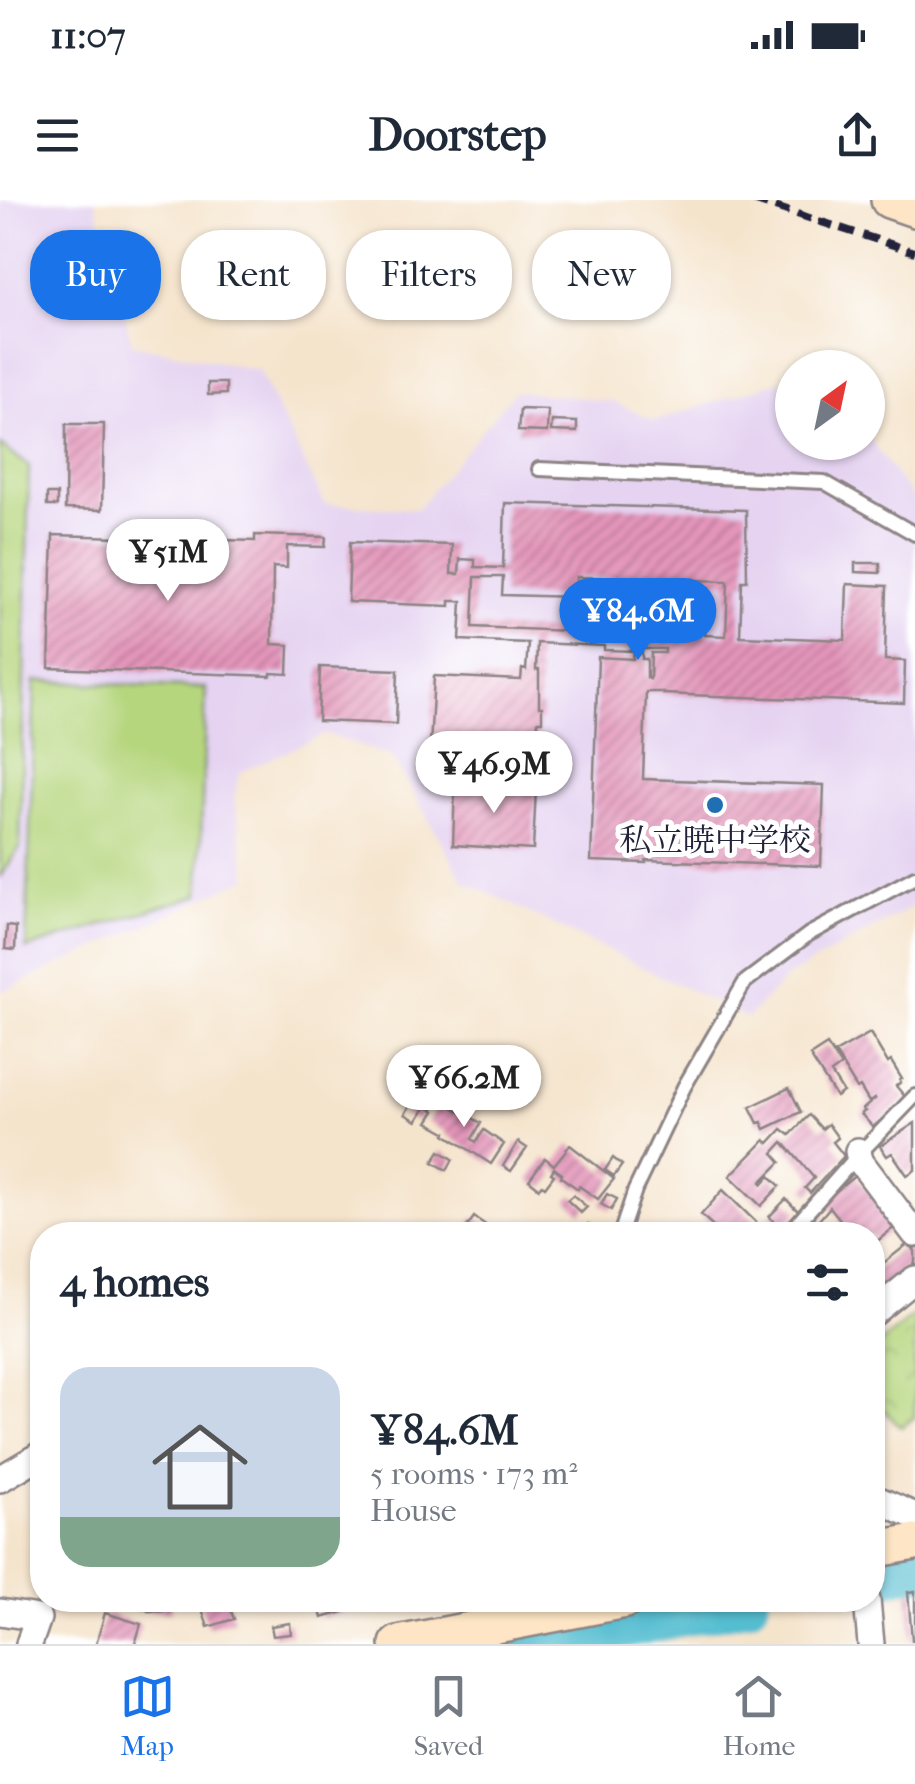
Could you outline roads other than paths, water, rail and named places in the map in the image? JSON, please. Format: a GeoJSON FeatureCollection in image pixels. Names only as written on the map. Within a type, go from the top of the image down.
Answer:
{"type":"FeatureCollection","features":[{"type":"Feature","properties":{"kind":"street"},"geometry":{"type":"LineString","coordinates":[[888,200],[915,209]]}},
{"type":"Feature","properties":{"kind":"street"},"geometry":{"type":"LineString","coordinates":[[858,1153],[860,1162],[915,1234]]}},
{"type":"Feature","properties":{"kind":"street"},"geometry":{"type":"LineString","coordinates":[[885,1303],[915,1279]]}},
{"type":"Feature","properties":{"kind":"street"},"geometry":{"type":"LineString","coordinates":[[0,1479],[30,1461]]}},
{"type":"Feature","properties":{"kind":"street"},"geometry":{"type":"LineString","coordinates":[[885,1502],[915,1516]]}},
{"type":"Feature","properties":{"kind":"street"},"geometry":{"type":"LineString","coordinates":[[885,1548],[915,1542]]}},
{"type":"Feature","properties":{"kind":"street"},"geometry":{"type":"LineString","coordinates":[[0,1612],[38,1618],[28,1644]]}},
{"type":"Feature","properties":{"kind":"street"},"geometry":{"type":"LineString","coordinates":[[398,1644],[563,1612]]}},
{"type":"Feature","properties":{"kind":"street"},"geometry":{"type":"LineString","coordinates":[[869,1612],[871,1644]]}},
{"type":"Feature","properties":{"kind":"lane"},"geometry":{"type":"LineString","coordinates":[[539,469],[824,482],[915,534]]}},
{"type":"Feature","properties":{"kind":"lane"},"geometry":{"type":"LineString","coordinates":[[624,1222],[635,1190],[684,1087],[746,982],[809,934],[915,878]]}},
{"type":"Feature","properties":{"kind":"lane"},"geometry":{"type":"LineString","coordinates":[[798,1222],[858,1153],[915,1096]]}},
{"type":"Feature","properties":{"kind":"waterway"},"geometry":{"type":"LineString","coordinates":[[885,1572],[915,1566]]}},
{"type":"Feature","properties":{"kind":"waterway"},"geometry":{"type":"LineString","coordinates":[[525,1644],[685,1612]]}},
{"type":"Feature","properties":{"kind":"railway"},"geometry":{"type":"LineString","coordinates":[[753,200],[915,252]]}},
{"type":"Feature","properties":{"kind":"place","name":"私立暁中学校"},"geometry":{"type":"Point","coordinates":[715,805]}}]}
